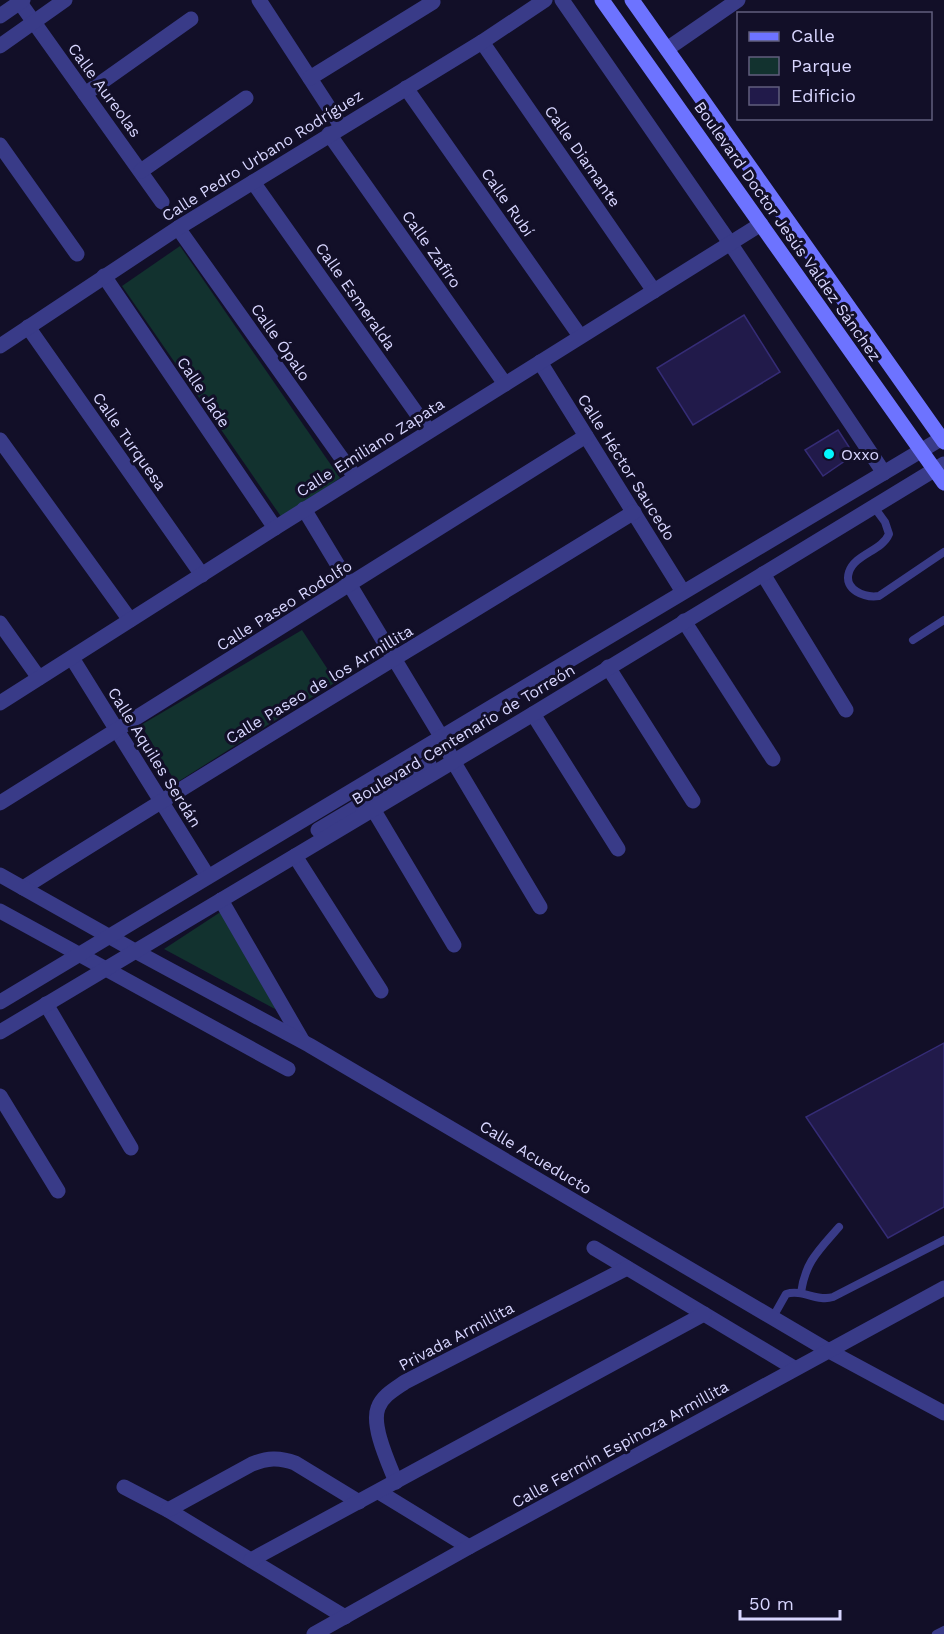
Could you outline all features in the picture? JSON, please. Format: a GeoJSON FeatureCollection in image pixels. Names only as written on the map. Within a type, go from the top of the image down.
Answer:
{"type":"FeatureCollection","features":[{"type":"Feature","properties":{"kind":"main road","name":"Boulevard Doctor Jesús Valdez Sánchez"},"geometry":{"type":"LineString","coordinates":[[602,0],[921,451],[939,467],[944,483]]}},
{"type":"Feature","properties":{"kind":"main road","name":"Boulevard Doctor Jesús Valdez Sánchez"},"geometry":{"type":"LineString","coordinates":[[632,0],[943,439]]}},
{"type":"Feature","properties":{"kind":"street"},"geometry":{"type":"LineString","coordinates":[[0,46],[65,0]]}},
{"type":"Feature","properties":{"kind":"street","name":"Calle Pedro Urbano Rodríguez"},"geometry":{"type":"LineString","coordinates":[[0,346],[178,228],[482,42],[545,0]]}},
{"type":"Feature","properties":{"kind":"street"},"geometry":{"type":"LineString","coordinates":[[562,0],[730,243],[884,473]]}},
{"type":"Feature","properties":{"kind":"street"},"geometry":{"type":"LineString","coordinates":[[667,49],[738,0]]}},
{"type":"Feature","properties":{"kind":"street"},"geometry":{"type":"LineString","coordinates":[[0,16],[20,1]]}},
{"type":"Feature","properties":{"kind":"street","name":"Calle Aureolas"},"geometry":{"type":"LineString","coordinates":[[20,1],[162,202]]}},
{"type":"Feature","properties":{"kind":"street","name":"Calle Zafiro"},"geometry":{"type":"LineString","coordinates":[[264,2],[310,78],[335,130],[505,384]]}},
{"type":"Feature","properties":{"kind":"street"},"geometry":{"type":"LineString","coordinates":[[310,78],[433,2]]}},
{"type":"Feature","properties":{"kind":"street"},"geometry":{"type":"LineString","coordinates":[[85,94],[191,19]]}},
{"type":"Feature","properties":{"kind":"street","name":"Calle Diamante"},"geometry":{"type":"LineString","coordinates":[[482,42],[654,291]]}},
{"type":"Feature","properties":{"kind":"street","name":"Calle Rubí"},"geometry":{"type":"LineString","coordinates":[[406,88],[580,336]]}},
{"type":"Feature","properties":{"kind":"street"},"geometry":{"type":"LineString","coordinates":[[141,171],[246,98]]}},
{"type":"Feature","properties":{"kind":"street"},"geometry":{"type":"LineString","coordinates":[[0,145],[77,254]]}},
{"type":"Feature","properties":{"kind":"street","name":"Calle Esmeralda"},"geometry":{"type":"LineString","coordinates":[[253,182],[429,431]]}},
{"type":"Feature","properties":{"kind":"street","name":"Calle Emiliano Zapata"},"geometry":{"type":"LineString","coordinates":[[0,703],[304,509],[761,224]]}},
{"type":"Feature","properties":{"kind":"street","name":"Calle Ópalo"},"geometry":{"type":"LineString","coordinates":[[178,228],[355,477]]}},
{"type":"Feature","properties":{"kind":"street","name":"Calle Jade"},"geometry":{"type":"LineString","coordinates":[[104,276],[275,528]]}},
{"type":"Feature","properties":{"kind":"street","name":"Calle Turquesa"},"geometry":{"type":"LineString","coordinates":[[28,327],[202,575]]}},
{"type":"Feature","properties":{"kind":"street","name":"Calle Héctor Saucedo"},"geometry":{"type":"LineString","coordinates":[[540,362],[683,592]]}},
{"type":"Feature","properties":{"kind":"street","name":"Calle Paseo Rodolfo"},"geometry":{"type":"LineString","coordinates":[[0,803],[586,436]]}},
{"type":"Feature","properties":{"kind":"street","name":"Boulevard Centenario de Torreón"},"geometry":{"type":"LineString","coordinates":[[0,1032],[373,809],[448,750],[683,592],[943,439]]}},
{"type":"Feature","properties":{"kind":"street"},"geometry":{"type":"LineString","coordinates":[[0,440],[129,620]]}},
{"type":"Feature","properties":{"kind":"street","name":"Boulevard Centenario de Torreón"},"geometry":{"type":"LineString","coordinates":[[0,1002],[207,875],[448,750],[533,714],[939,467]]}},
{"type":"Feature","properties":{"kind":"street"},"geometry":{"type":"LineString","coordinates":[[304,509],[396,659],[540,907]]}},
{"type":"Feature","properties":{"kind":"street","name":"Calle Paseo de los Armillita"},"geometry":{"type":"LineString","coordinates":[[23,888],[161,800],[634,512]]}},
{"type":"Feature","properties":{"kind":"street"},"geometry":{"type":"LineString","coordinates":[[763,574],[846,710]]}},
{"type":"Feature","properties":{"kind":"street"},"geometry":{"type":"LineString","coordinates":[[684,621],[773,759]]}},
{"type":"Feature","properties":{"kind":"street"},"geometry":{"type":"LineString","coordinates":[[0,623],[39,678]]}},
{"type":"Feature","properties":{"kind":"street","name":"Calle Aquiles Serdán"},"geometry":{"type":"LineString","coordinates":[[72,658],[207,875]]}},
{"type":"Feature","properties":{"kind":"street"},"geometry":{"type":"LineString","coordinates":[[608,667],[693,801]]}},
{"type":"Feature","properties":{"kind":"street"},"geometry":{"type":"LineString","coordinates":[[533,714],[618,849]]}},
{"type":"Feature","properties":{"kind":"street"},"geometry":{"type":"LineString","coordinates":[[381,992],[300,853],[305,838],[448,750]]}},
{"type":"Feature","properties":{"kind":"street"},"geometry":{"type":"LineString","coordinates":[[373,809],[454,945]]}},
{"type":"Feature","properties":{"kind":"street","name":"Calle Acueducto"},"geometry":{"type":"LineString","coordinates":[[0,874],[135,951],[303,1041],[829,1351],[944,1413]]}},
{"type":"Feature","properties":{"kind":"street"},"geometry":{"type":"LineString","coordinates":[[222,900],[303,1041]]}},
{"type":"Feature","properties":{"kind":"street"},"geometry":{"type":"LineString","coordinates":[[0,911],[288,1069]]}},
{"type":"Feature","properties":{"kind":"street"},"geometry":{"type":"LineString","coordinates":[[46,1004],[131,1148]]}},
{"type":"Feature","properties":{"kind":"street"},"geometry":{"type":"LineString","coordinates":[[0,1096],[58,1191]]}},
{"type":"Feature","properties":{"kind":"street"},"geometry":{"type":"LineString","coordinates":[[594,1248],[794,1368]]}},
{"type":"Feature","properties":{"kind":"street","name":"Privada Armillita"},"geometry":{"type":"LineString","coordinates":[[396,1482],[376,1420],[378,1408],[389,1393],[405,1382],[627,1268]]}},
{"type":"Feature","properties":{"kind":"street","name":"Calle Fermín Espinoza Armillita"},"geometry":{"type":"LineString","coordinates":[[314,1634],[794,1368],[944,1288]]}},
{"type":"Feature","properties":{"kind":"street"},"geometry":{"type":"LineString","coordinates":[[251,1560],[704,1314]]}},
{"type":"Feature","properties":{"kind":"street"},"geometry":{"type":"LineString","coordinates":[[168,1510],[252,1464],[273,1459],[284,1459],[295,1463],[359,1502]]}},
{"type":"Feature","properties":{"kind":"street"},"geometry":{"type":"LineString","coordinates":[[124,1487],[168,1510],[345,1617]]}},
{"type":"Feature","properties":{"kind":"street"},"geometry":{"type":"LineString","coordinates":[[379,1492],[469,1547]]}},
{"type":"Feature","properties":{"kind":"lane"},"geometry":{"type":"LineString","coordinates":[[874,507],[885,522],[889,534],[883,543],[852,566],[848,574],[849,582],[858,594],[879,596],[944,552]]}},
{"type":"Feature","properties":{"kind":"lane"},"geometry":{"type":"LineString","coordinates":[[913,640],[944,620]]}},
{"type":"Feature","properties":{"kind":"lane"},"geometry":{"type":"LineString","coordinates":[[801,1293],[804,1274],[810,1260],[839,1227]]}},
{"type":"Feature","properties":{"kind":"lane"},"geometry":{"type":"LineString","coordinates":[[773,1317],[786,1294],[801,1293],[820,1299],[833,1297],[944,1240]]}},
{"type":"Feature","properties":{"kind":"lane"},"geometry":{"type":"LineString","coordinates":[[936,1634],[944,1630]]}},
{"type":"Feature","properties":{"kind":"green space"},"geometry":{"type":"Polygon","coordinates":[[[180,246],[340,478],[282,518],[122,286],[180,246]]]}},
{"type":"Feature","properties":{"kind":"green space"},"geometry":{"type":"Polygon","coordinates":[[[302,630],[336,682],[176,783],[141,725],[302,630]]]}},
{"type":"Feature","properties":{"kind":"green space"},"geometry":{"type":"Polygon","coordinates":[[[222,911],[276,1003],[275,1009],[164,949],[222,911]]]}},
{"type":"Feature","properties":{"kind":"building"},"geometry":{"type":"Polygon","coordinates":[[[744,315],[780,372],[693,425],[657,368],[744,315]]]}},
{"type":"Feature","properties":{"kind":"building","name":"Oxxo"},"geometry":{"type":"Polygon","coordinates":[[[838,430],[849,447],[849,458],[823,476],[805,450],[838,430]]]}},
{"type":"Feature","properties":{"kind":"building"},"geometry":{"type":"Polygon","coordinates":[[[944,1043],[944,1207],[888,1238],[806,1117],[944,1043]]]}},
{"type":"Feature","properties":{"kind":"place","name":"Oxxo"},"geometry":{"type":"Point","coordinates":[829,454]}}]}
